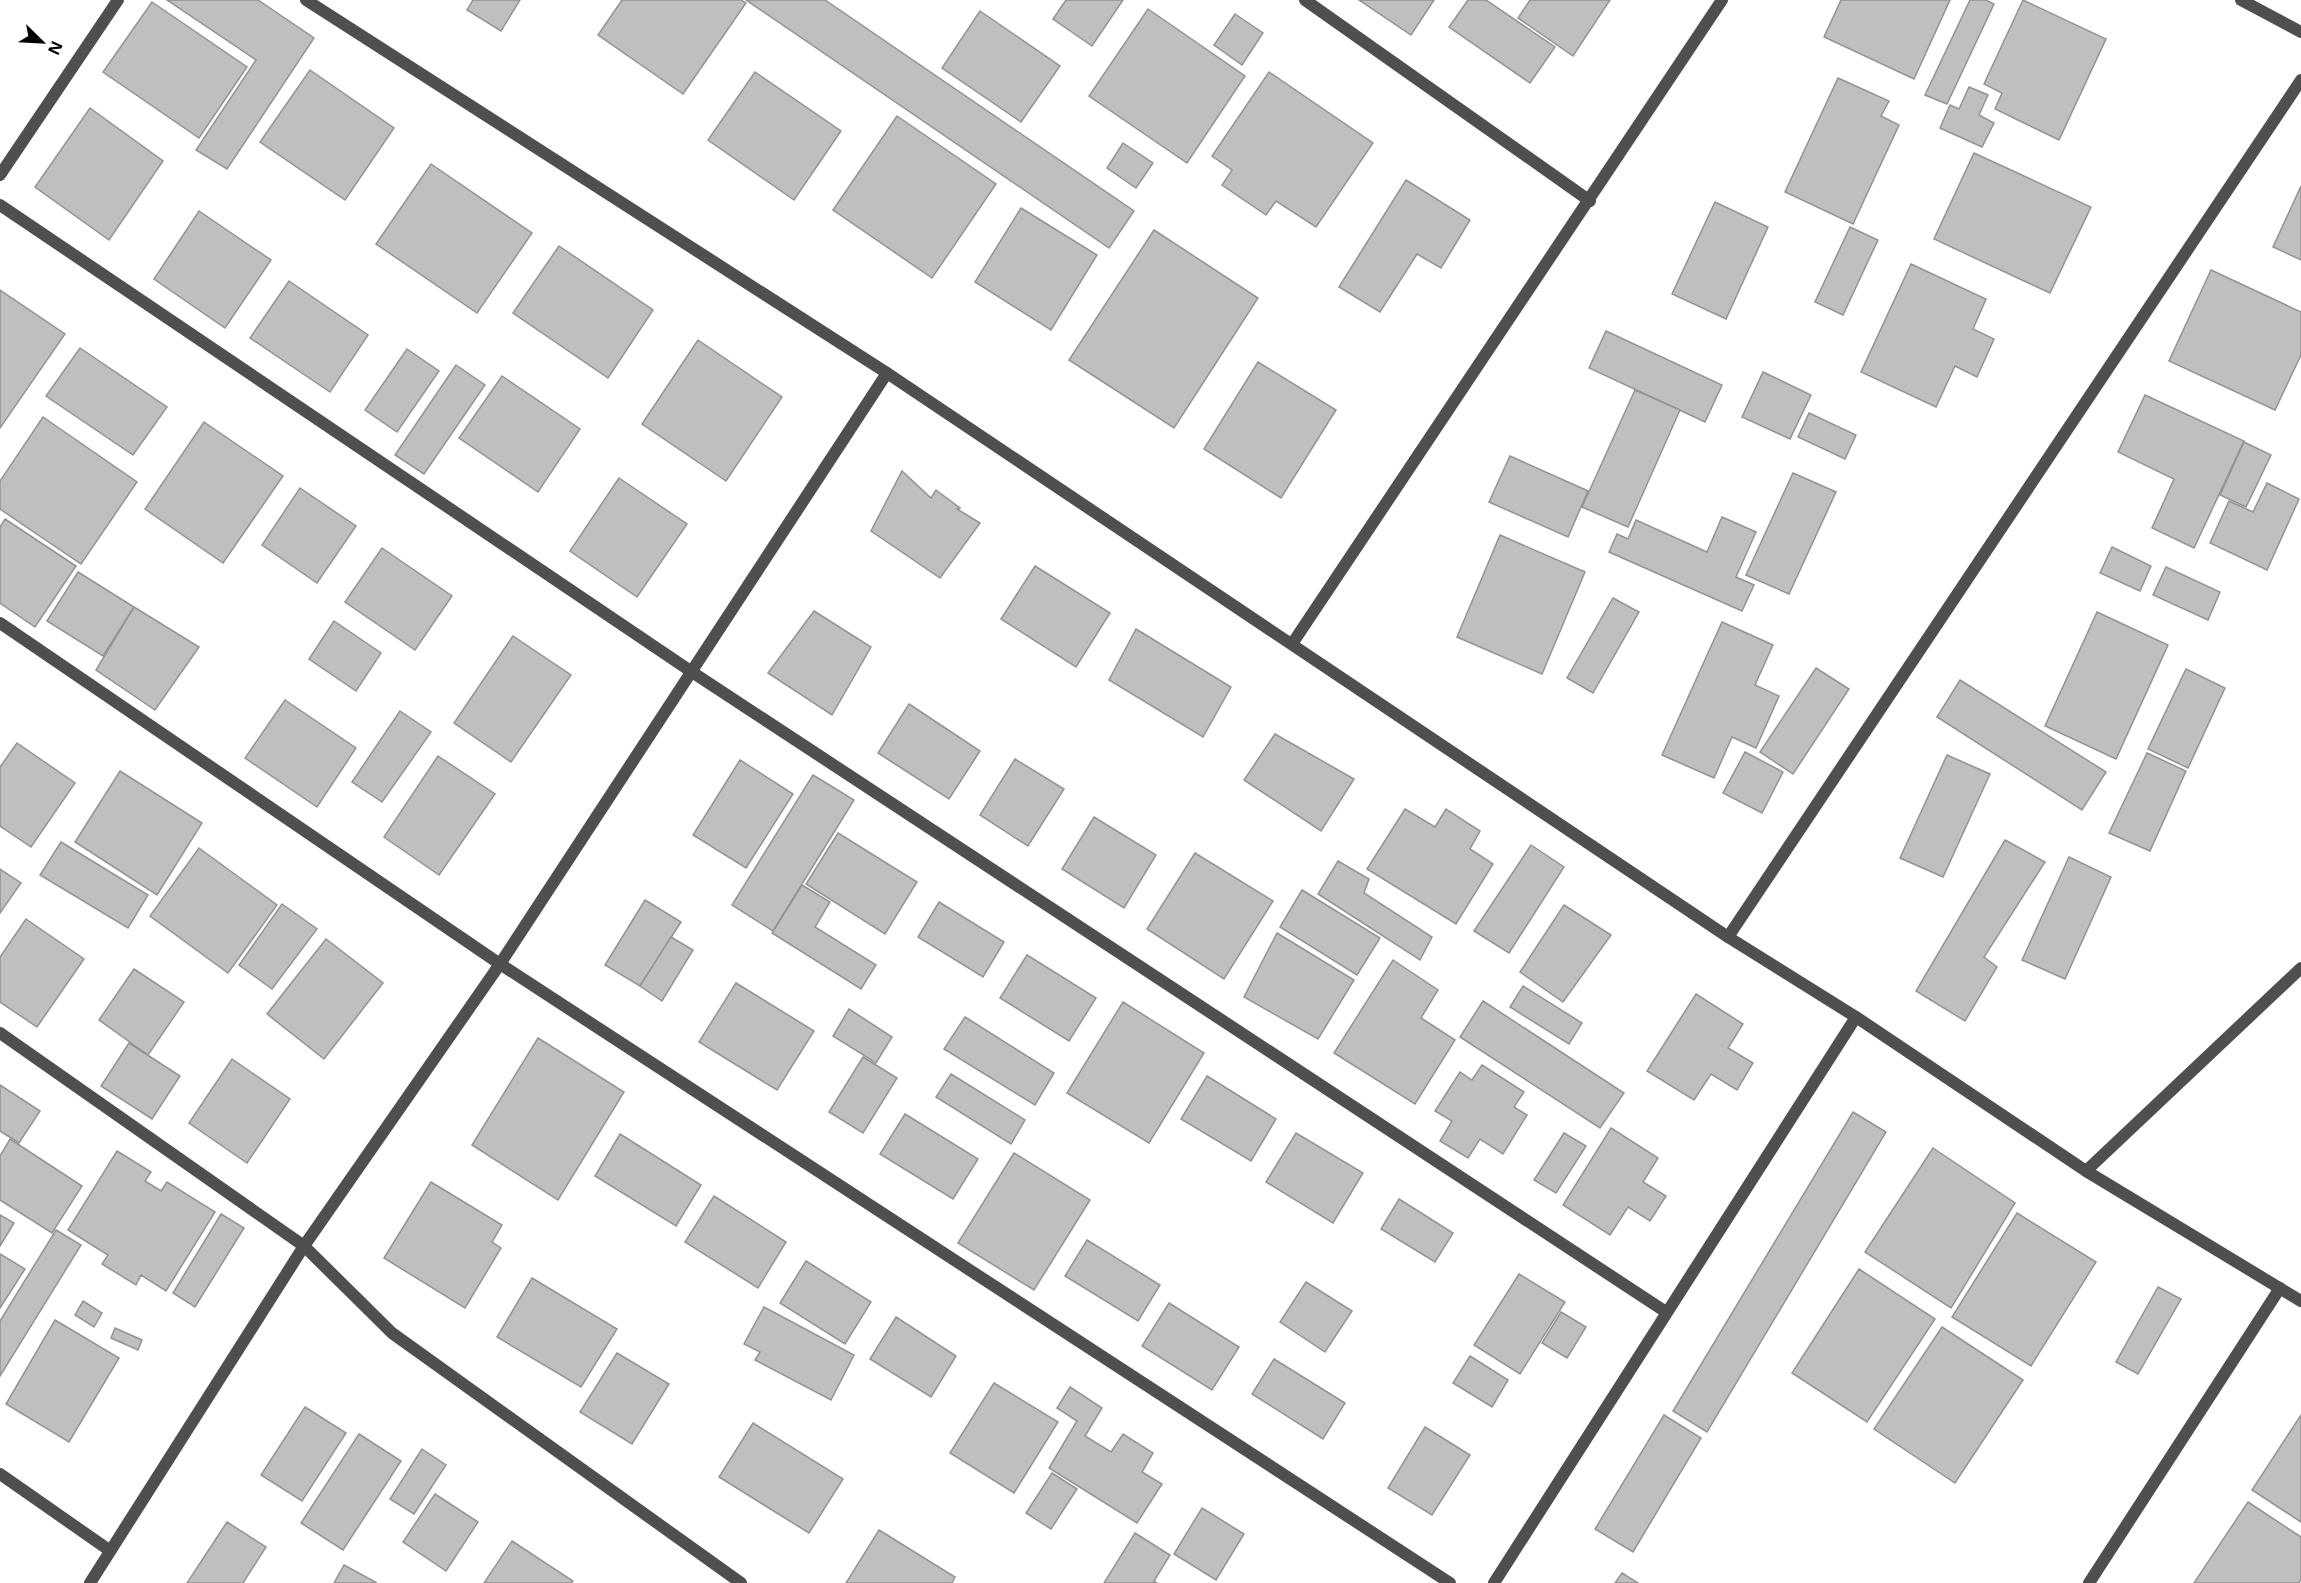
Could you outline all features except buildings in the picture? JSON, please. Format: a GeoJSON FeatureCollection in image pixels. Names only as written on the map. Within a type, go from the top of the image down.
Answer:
{"type":"FeatureCollection","features":[{"type":"Feature","properties":{"kind":"street"},"geometry":{"type":"LineString","coordinates":[[0,176],[118,0]]}},
{"type":"Feature","properties":{"kind":"street"},"geometry":{"type":"LineString","coordinates":[[306,0],[887,373],[1728,937],[1856,1017],[2086,1172],[2301,1301]]}},
{"type":"Feature","properties":{"kind":"street"},"geometry":{"type":"LineString","coordinates":[[1305,0],[1590,201]]}},
{"type":"Feature","properties":{"kind":"street"},"geometry":{"type":"LineString","coordinates":[[1292,644],[1590,201],[1722,0]]}},
{"type":"Feature","properties":{"kind":"street"},"geometry":{"type":"LineString","coordinates":[[2241,0],[2301,32]]}},
{"type":"Feature","properties":{"kind":"street"},"geometry":{"type":"LineString","coordinates":[[1728,937],[2301,81]]}},
{"type":"Feature","properties":{"kind":"street"},"geometry":{"type":"LineString","coordinates":[[0,205],[692,672],[1666,1312]]}},
{"type":"Feature","properties":{"kind":"street"},"geometry":{"type":"LineString","coordinates":[[90,1583],[304,1246],[500,964],[887,373]]}},
{"type":"Feature","properties":{"kind":"street"},"geometry":{"type":"LineString","coordinates":[[0,623],[500,964],[1450,1583]]}},
{"type":"Feature","properties":{"kind":"street"},"geometry":{"type":"LineString","coordinates":[[2086,1172],[2301,968]]}},
{"type":"Feature","properties":{"kind":"street"},"geometry":{"type":"LineString","coordinates":[[1494,1583],[1856,1017]]}},
{"type":"Feature","properties":{"kind":"street"},"geometry":{"type":"LineString","coordinates":[[0,1033],[304,1246],[392,1333],[741,1583]]}},
{"type":"Feature","properties":{"kind":"street"},"geometry":{"type":"LineString","coordinates":[[2090,1583],[2280,1288]]}},
{"type":"Feature","properties":{"kind":"street"},"geometry":{"type":"LineString","coordinates":[[0,1473],[109,1550]]}}]}
